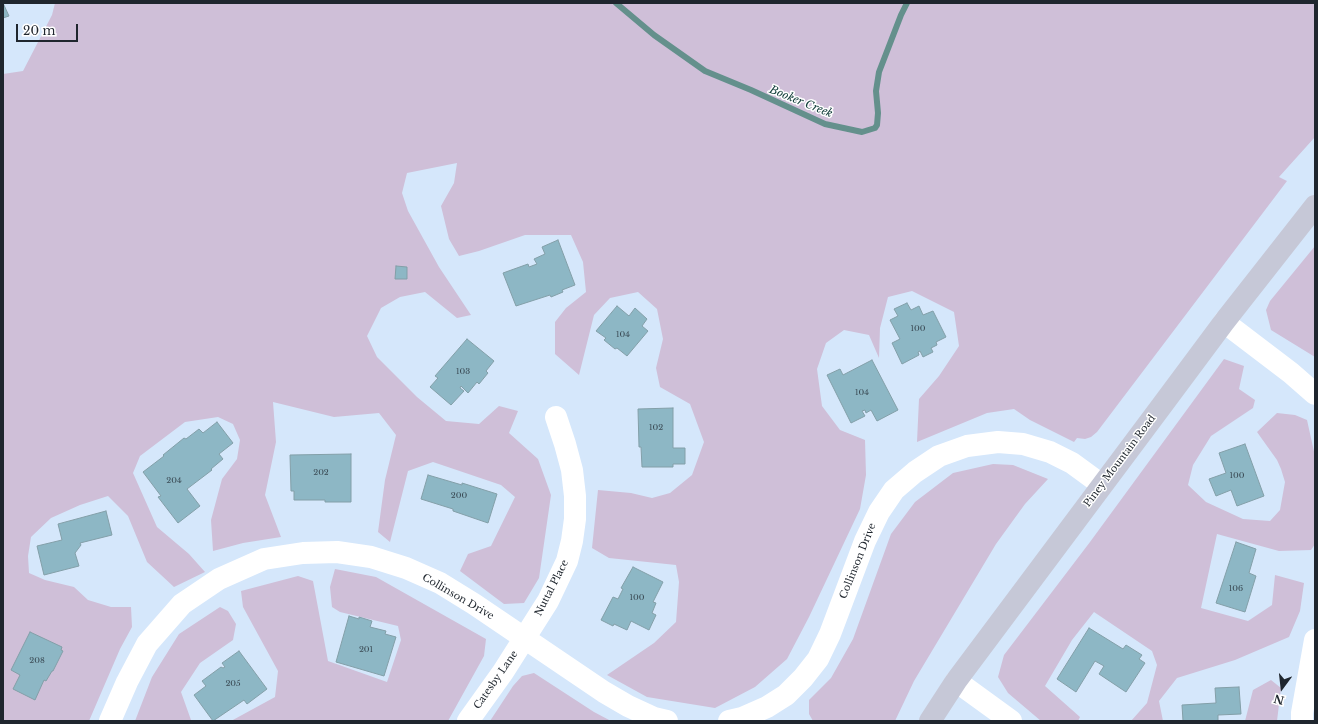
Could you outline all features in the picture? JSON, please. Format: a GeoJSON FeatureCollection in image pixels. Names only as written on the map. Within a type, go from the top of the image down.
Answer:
{"type":"FeatureCollection","features":[{"type":"Feature","properties":{"kind":"street","name":"Piney Mountain Road"},"geometry":{"type":"LineString","coordinates":[[930,721],[956,681],[1102,485],[1224,322],[1315,206]]}},
{"type":"Feature","properties":{"kind":"street"},"geometry":{"type":"LineString","coordinates":[[1224,322],[1291,373],[1315,394]]}},
{"type":"Feature","properties":{"kind":"street","name":"Nuttal Place"},"geometry":{"type":"LineString","coordinates":[[524,638],[548,601],[567,561],[572,541],[575,514],[575,496],[572,470],[556,417]]}},
{"type":"Feature","properties":{"kind":"street","name":"Collinson Drive"},"geometry":{"type":"LineString","coordinates":[[729,721],[742,718],[767,707],[786,695],[804,678],[818,659],[830,634],[865,541],[878,512],[894,490],[915,472],[939,456],[967,446],[998,442],[1023,444],[1050,452],[1072,463],[1102,485]]}},
{"type":"Feature","properties":{"kind":"street","name":"Collinson Drive"},"geometry":{"type":"LineString","coordinates":[[110,721],[127,682],[147,644],[182,604],[219,579],[264,559],[303,552],[337,552],[371,557],[406,568],[440,583],[474,604],[604,692],[628,706],[654,718],[667,721]]}},
{"type":"Feature","properties":{"kind":"street","name":"Catesby Lane"},"geometry":{"type":"LineString","coordinates":[[468,721],[503,672],[524,638]]}},
{"type":"Feature","properties":{"kind":"street"},"geometry":{"type":"LineString","coordinates":[[1302,721],[1302,713],[1315,640]]}},
{"type":"Feature","properties":{"kind":"street"},"geometry":{"type":"LineString","coordinates":[[956,681],[1011,721]]}},
{"type":"Feature","properties":{"kind":"shaded area"},"geometry":{"type":"Polygon","coordinates":[[[55,3],[1315,3],[1315,137],[1279,177],[1287,181],[1097,432],[1091,437],[1085,439],[1077,438],[1074,442],[1030,420],[1014,409],[987,413],[917,442],[919,399],[939,376],[959,346],[954,312],[912,291],[888,297],[880,328],[879,358],[869,335],[844,330],[826,343],[817,369],[822,406],[840,430],[865,440],[866,475],[860,509],[809,617],[787,659],[755,687],[715,708],[647,697],[607,675],[654,643],[676,622],[679,582],[676,565],[609,558],[592,548],[598,490],[631,493],[652,498],[670,493],[692,475],[704,442],[690,404],[660,387],[656,368],[663,339],[657,309],[638,292],[610,298],[594,315],[579,375],[555,354],[555,322],[566,308],[586,292],[583,262],[571,235],[525,235],[479,251],[459,256],[449,239],[441,206],[454,183],[457,163],[407,173],[402,193],[408,211],[439,267],[471,315],[457,318],[425,292],[400,297],[381,308],[367,336],[377,357],[417,397],[446,421],[479,424],[499,406],[518,411],[509,433],[538,459],[551,495],[539,578],[524,603],[504,604],[460,571],[468,554],[491,546],[515,497],[501,485],[433,462],[408,471],[390,542],[378,532],[385,480],[396,435],[379,413],[334,417],[273,402],[276,442],[265,495],[281,537],[243,543],[213,551],[211,520],[222,479],[237,459],[240,440],[233,424],[218,417],[185,422],[140,456],[133,473],[157,527],[189,554],[205,572],[174,587],[147,562],[128,516],[108,496],[80,505],[51,518],[31,537],[28,556],[29,573],[45,580],[74,587],[88,600],[111,607],[131,607],[132,627],[120,649],[89,721],[3,721],[3,74],[23,71],[52,15],[55,3]]]}},
{"type":"Feature","properties":{"kind":"shaded area"},"geometry":{"type":"Polygon","coordinates":[[[1315,246],[1315,357],[1271,330],[1266,310],[1270,301],[1315,246]]]}},
{"type":"Feature","properties":{"kind":"shaded area"},"geometry":{"type":"Polygon","coordinates":[[[1224,359],[1244,366],[1239,389],[1255,400],[1253,408],[1211,436],[1193,465],[1188,485],[1206,502],[1243,519],[1270,521],[1280,510],[1285,482],[1277,460],[1257,432],[1277,413],[1295,415],[1307,420],[1315,456],[1315,544],[1311,550],[1279,551],[1217,534],[1201,608],[1248,621],[1272,605],[1275,575],[1304,583],[1300,611],[1289,637],[1235,660],[1177,678],[1159,701],[1163,721],[1131,721],[1147,703],[1157,665],[1152,651],[1094,612],[1072,640],[1045,686],[1080,717],[1078,721],[1041,721],[1008,693],[998,677],[1004,655],[1090,542],[1224,359]]]}},
{"type":"Feature","properties":{"kind":"shaded area"},"geometry":{"type":"Polygon","coordinates":[[[993,464],[1013,465],[1048,479],[1025,504],[996,544],[914,681],[895,721],[813,721],[809,714],[809,700],[831,678],[853,639],[891,534],[915,502],[953,473],[993,464]]]}},
{"type":"Feature","properties":{"kind":"shaded area"},"geometry":{"type":"Polygon","coordinates":[[[335,569],[376,577],[486,639],[484,656],[448,721],[231,721],[275,697],[278,671],[243,607],[241,591],[298,576],[313,581],[328,661],[387,682],[401,640],[398,626],[340,612],[332,607],[330,587],[335,569]]]}},
{"type":"Feature","properties":{"kind":"shaded area"},"geometry":{"type":"Polygon","coordinates":[[[220,607],[228,611],[236,624],[233,640],[200,663],[181,692],[191,720],[194,721],[135,721],[152,677],[179,634],[220,607]]]}},
{"type":"Feature","properties":{"kind":"shaded area"},"geometry":{"type":"Polygon","coordinates":[[[534,673],[594,712],[611,721],[490,721],[513,686],[522,676],[534,673]]]}},
{"type":"Feature","properties":{"kind":"shaded area"},"geometry":{"type":"Polygon","coordinates":[[[1271,680],[1281,688],[1277,721],[1245,721],[1253,690],[1271,680]]]}},
{"type":"Feature","properties":{"kind":"building"},"geometry":{"type":"Polygon","coordinates":[[[3,3],[9,16],[3,18],[3,3]]]}},
{"type":"Feature","properties":{"kind":"building"},"geometry":{"type":"Polygon","coordinates":[[[558,240],[575,285],[562,290],[563,292],[551,297],[550,295],[516,306],[503,273],[528,264],[529,267],[537,264],[534,259],[545,254],[542,247],[558,240]]]}},
{"type":"Feature","properties":{"kind":"building"},"geometry":{"type":"Polygon","coordinates":[[[396,266],[407,267],[407,279],[395,279],[396,266]]]}},
{"type":"Feature","properties":{"kind":"building"},"geometry":{"type":"Polygon","coordinates":[[[907,303],[911,310],[919,306],[923,315],[933,311],[946,337],[936,342],[937,345],[931,348],[933,352],[923,357],[920,351],[918,352],[919,355],[902,364],[892,343],[900,339],[890,320],[898,316],[894,309],[907,303]]]}},
{"type":"Feature","properties":{"kind":"building"},"geometry":{"type":"Polygon","coordinates":[[[617,306],[629,316],[635,308],[647,319],[642,326],[648,331],[627,356],[617,348],[615,349],[604,340],[606,338],[596,331],[617,306]]]}},
{"type":"Feature","properties":{"kind":"building"},"geometry":{"type":"Polygon","coordinates":[[[467,339],[494,361],[486,371],[488,373],[479,384],[477,382],[468,393],[461,386],[460,388],[464,391],[451,405],[430,387],[438,378],[435,376],[467,339]]]}},
{"type":"Feature","properties":{"kind":"building"},"geometry":{"type":"Polygon","coordinates":[[[872,360],[898,410],[877,421],[871,410],[866,413],[865,410],[862,411],[865,416],[851,423],[827,375],[840,369],[843,375],[872,360]]]}},
{"type":"Feature","properties":{"kind":"building"},"geometry":{"type":"Polygon","coordinates":[[[673,408],[673,448],[685,448],[685,464],[673,464],[673,467],[642,467],[641,447],[639,447],[638,409],[673,408]]]}},
{"type":"Feature","properties":{"kind":"building"},"geometry":{"type":"Polygon","coordinates":[[[217,422],[233,443],[219,454],[223,459],[211,469],[212,470],[187,489],[200,506],[178,523],[158,497],[161,496],[143,472],[184,438],[186,439],[199,429],[203,433],[217,422]]]}},
{"type":"Feature","properties":{"kind":"building"},"geometry":{"type":"Polygon","coordinates":[[[1245,444],[1264,496],[1237,506],[1231,490],[1216,496],[1209,479],[1226,473],[1219,453],[1245,444]]]}},
{"type":"Feature","properties":{"kind":"building"},"geometry":{"type":"Polygon","coordinates":[[[351,454],[351,502],[294,500],[294,491],[291,491],[290,455],[351,454]]]}},
{"type":"Feature","properties":{"kind":"building"},"geometry":{"type":"Polygon","coordinates":[[[428,475],[462,485],[462,483],[497,494],[488,523],[453,511],[453,509],[421,499],[428,475]]]}},
{"type":"Feature","properties":{"kind":"building"},"geometry":{"type":"Polygon","coordinates":[[[106,511],[112,535],[80,543],[81,545],[75,553],[79,566],[44,575],[37,546],[62,540],[58,524],[106,511]]]}},
{"type":"Feature","properties":{"kind":"building"},"geometry":{"type":"Polygon","coordinates":[[[1236,542],[1256,549],[1249,573],[1256,576],[1245,612],[1216,603],[1236,542]]]}},
{"type":"Feature","properties":{"kind":"building"},"geometry":{"type":"Polygon","coordinates":[[[633,567],[663,582],[653,602],[656,603],[652,613],[656,615],[649,630],[631,621],[627,630],[614,624],[613,626],[601,620],[613,597],[618,599],[623,589],[621,588],[633,567]]]}},
{"type":"Feature","properties":{"kind":"building"},"geometry":{"type":"Polygon","coordinates":[[[349,616],[372,621],[370,627],[386,631],[385,634],[396,637],[384,676],[336,662],[349,616]]]}},
{"type":"Feature","properties":{"kind":"building"},"geometry":{"type":"Polygon","coordinates":[[[1089,628],[1123,649],[1126,645],[1142,655],[1139,659],[1145,663],[1126,692],[1099,674],[1104,666],[1095,661],[1076,692],[1057,679],[1089,628]]]}},
{"type":"Feature","properties":{"kind":"building"},"geometry":{"type":"Polygon","coordinates":[[[30,632],[62,647],[61,650],[63,651],[53,671],[46,681],[44,680],[35,700],[13,689],[20,675],[11,670],[30,632]]]}},
{"type":"Feature","properties":{"kind":"building"},"geometry":{"type":"Polygon","coordinates":[[[239,651],[267,689],[247,704],[244,700],[213,721],[194,695],[206,686],[202,681],[221,667],[225,667],[222,663],[239,651]]]}},
{"type":"Feature","properties":{"kind":"building"},"geometry":{"type":"Polygon","coordinates":[[[1239,687],[1241,714],[1218,715],[1218,721],[1183,721],[1182,705],[1216,703],[1215,688],[1239,687]]]}},
{"type":"Feature","properties":{"kind":"waterway","name":"Booker Creek"},"geometry":{"type":"LineString","coordinates":[[616,3],[654,35],[705,71],[751,90],[825,124],[862,132],[875,128],[877,125],[878,113],[876,91],[879,72],[907,3]]}}]}
